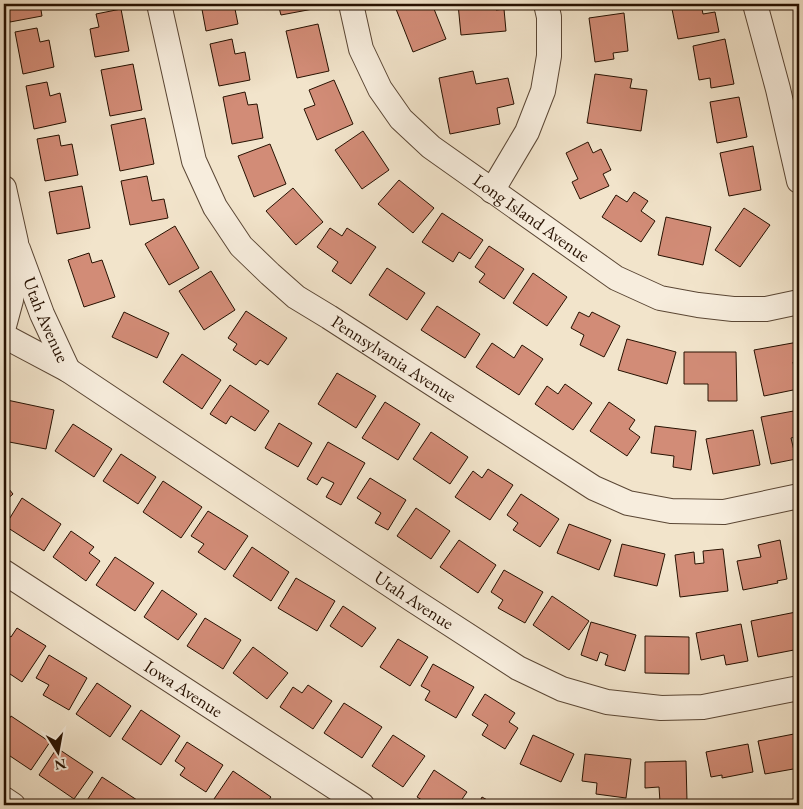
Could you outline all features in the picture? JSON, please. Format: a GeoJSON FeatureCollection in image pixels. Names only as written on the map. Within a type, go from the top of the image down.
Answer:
{"type":"FeatureCollection","features":[{"type":"Feature","properties":{"kind":"street","name":"Pennsylvania Avenue"},"geometry":{"type":"LineString","coordinates":[[159,4],[194,161],[215,207],[241,246],[296,297],[594,488],[628,503],[671,512],[724,512],[799,496]]}},
{"type":"Feature","properties":{"kind":"street","name":"Long Island Avenue"},"geometry":{"type":"LineString","coordinates":[[351,4],[361,49],[380,89],[401,119],[431,147],[616,278],[660,298],[698,305],[766,309],[799,302]]}},
{"type":"Feature","properties":{"kind":"street"},"geometry":{"type":"LineString","coordinates":[[492,191],[527,132],[543,91],[549,56],[550,18],[546,4]]}},
{"type":"Feature","properties":{"kind":"street"},"geometry":{"type":"LineString","coordinates":[[755,4],[778,89],[799,182]]}},
{"type":"Feature","properties":{"kind":"street"},"geometry":{"type":"LineString","coordinates":[[4,188],[16,242],[11,300],[4,326]]}},
{"type":"Feature","properties":{"kind":"street","name":"Utah Avenue"},"geometry":{"type":"LineString","coordinates":[[16,242],[42,314],[68,370]]}},
{"type":"Feature","properties":{"kind":"street","name":"Utah Avenue"},"geometry":{"type":"LineString","coordinates":[[4,336],[68,370],[421,606],[518,668],[562,689],[607,702],[661,708],[703,707],[799,688]]}},
{"type":"Feature","properties":{"kind":"street","name":"Iowa Avenue"},"geometry":{"type":"LineString","coordinates":[[4,572],[362,805]]}},
{"type":"Feature","properties":{"kind":"street"},"geometry":{"type":"LineString","coordinates":[[4,799],[13,805]]}},
{"type":"Feature","properties":{"kind":"building"},"geometry":{"type":"Polygon","coordinates":[[[6,4],[40,4],[42,16],[10,22],[6,4]]]}},
{"type":"Feature","properties":{"kind":"building"},"geometry":{"type":"Polygon","coordinates":[[[201,4],[234,4],[238,24],[206,31],[201,4]]]}},
{"type":"Feature","properties":{"kind":"building"},"geometry":{"type":"Polygon","coordinates":[[[278,4],[312,4],[313,9],[281,15],[278,4]]]}},
{"type":"Feature","properties":{"kind":"building"},"geometry":{"type":"Polygon","coordinates":[[[410,4],[432,4],[446,39],[413,52],[396,9],[410,4]]]}},
{"type":"Feature","properties":{"kind":"building"},"geometry":{"type":"Polygon","coordinates":[[[458,4],[495,4],[496,10],[504,9],[506,31],[461,35],[458,4]]]}},
{"type":"Feature","properties":{"kind":"building"},"geometry":{"type":"Polygon","coordinates":[[[671,4],[701,4],[703,14],[715,12],[719,32],[678,39],[671,4]]]}},
{"type":"Feature","properties":{"kind":"building"},"geometry":{"type":"Polygon","coordinates":[[[121,9],[129,51],[95,57],[90,29],[99,27],[96,14],[121,9]]]}},
{"type":"Feature","properties":{"kind":"building"},"geometry":{"type":"Polygon","coordinates":[[[624,13],[628,51],[613,53],[614,59],[595,62],[589,18],[624,13]]]}},
{"type":"Feature","properties":{"kind":"building"},"geometry":{"type":"Polygon","coordinates":[[[318,24],[329,71],[297,78],[286,31],[318,24]]]}},
{"type":"Feature","properties":{"kind":"building"},"geometry":{"type":"Polygon","coordinates":[[[37,28],[40,42],[49,40],[54,67],[23,74],[15,32],[37,28]]]}},
{"type":"Feature","properties":{"kind":"building"},"geometry":{"type":"Polygon","coordinates":[[[232,39],[235,54],[245,52],[250,80],[219,86],[210,44],[232,39]]]}},
{"type":"Feature","properties":{"kind":"building"},"geometry":{"type":"Polygon","coordinates":[[[725,39],[734,84],[711,88],[710,78],[699,80],[693,46],[725,39]]]}},
{"type":"Feature","properties":{"kind":"building"},"geometry":{"type":"Polygon","coordinates":[[[133,64],[142,110],[110,116],[101,70],[133,64]]]}},
{"type":"Feature","properties":{"kind":"building"},"geometry":{"type":"Polygon","coordinates":[[[473,71],[476,84],[508,78],[514,104],[497,108],[500,124],[450,134],[439,78],[473,71]]]}},
{"type":"Feature","properties":{"kind":"building"},"geometry":{"type":"Polygon","coordinates":[[[595,74],[632,79],[630,88],[647,90],[641,131],[587,123],[595,74]]]}},
{"type":"Feature","properties":{"kind":"building"},"geometry":{"type":"Polygon","coordinates":[[[334,80],[353,124],[317,140],[304,109],[315,105],[309,90],[334,80]]]}},
{"type":"Feature","properties":{"kind":"building"},"geometry":{"type":"Polygon","coordinates":[[[47,82],[50,96],[60,93],[66,122],[34,129],[26,86],[47,82]]]}},
{"type":"Feature","properties":{"kind":"building"},"geometry":{"type":"Polygon","coordinates":[[[245,92],[248,105],[257,104],[263,138],[232,144],[223,97],[245,92]]]}},
{"type":"Feature","properties":{"kind":"building"},"geometry":{"type":"Polygon","coordinates":[[[739,97],[747,137],[717,143],[710,102],[739,97]]]}},
{"type":"Feature","properties":{"kind":"building"},"geometry":{"type":"Polygon","coordinates":[[[145,118],[154,164],[120,171],[111,125],[145,118]]]}},
{"type":"Feature","properties":{"kind":"building"},"geometry":{"type":"Polygon","coordinates":[[[363,131],[389,170],[362,189],[335,150],[363,131]]]}},
{"type":"Feature","properties":{"kind":"building"},"geometry":{"type":"Polygon","coordinates":[[[59,135],[61,146],[72,144],[78,175],[45,181],[37,139],[59,135]]]}},
{"type":"Feature","properties":{"kind":"building"},"geometry":{"type":"Polygon","coordinates":[[[588,142],[593,153],[601,149],[611,170],[603,174],[609,186],[580,199],[572,182],[578,179],[566,153],[588,142]]]}},
{"type":"Feature","properties":{"kind":"building"},"geometry":{"type":"Polygon","coordinates":[[[270,144],[286,184],[254,197],[238,156],[270,144]]]}},
{"type":"Feature","properties":{"kind":"building"},"geometry":{"type":"Polygon","coordinates":[[[753,146],[761,190],[729,196],[720,153],[753,146]]]}},
{"type":"Feature","properties":{"kind":"building"},"geometry":{"type":"Polygon","coordinates":[[[147,176],[152,201],[164,199],[168,218],[130,225],[121,181],[147,176]]]}},
{"type":"Feature","properties":{"kind":"building"},"geometry":{"type":"Polygon","coordinates":[[[399,180],[434,208],[413,233],[378,204],[399,180]]]}},
{"type":"Feature","properties":{"kind":"building"},"geometry":{"type":"Polygon","coordinates":[[[82,186],[90,228],[57,234],[49,192],[82,186]]]}},
{"type":"Feature","properties":{"kind":"building"},"geometry":{"type":"Polygon","coordinates":[[[293,188],[323,222],[296,245],[266,211],[293,188]]]}},
{"type":"Feature","properties":{"kind":"building"},"geometry":{"type":"Polygon","coordinates":[[[634,192],[648,201],[641,211],[655,221],[641,242],[602,217],[616,195],[627,202],[634,192]]]}},
{"type":"Feature","properties":{"kind":"building"},"geometry":{"type":"Polygon","coordinates":[[[744,208],[770,225],[740,267],[715,250],[744,208]]]}},
{"type":"Feature","properties":{"kind":"building"},"geometry":{"type":"Polygon","coordinates":[[[442,213],[483,240],[470,259],[459,252],[453,262],[422,242],[442,213]]]}},
{"type":"Feature","properties":{"kind":"building"},"geometry":{"type":"Polygon","coordinates":[[[666,217],[711,227],[703,265],[658,255],[666,217]]]}},
{"type":"Feature","properties":{"kind":"building"},"geometry":{"type":"Polygon","coordinates":[[[175,226],[199,268],[169,285],[145,244],[175,226]]]}},
{"type":"Feature","properties":{"kind":"building"},"geometry":{"type":"Polygon","coordinates":[[[330,228],[342,236],[347,228],[376,247],[351,284],[332,271],[338,262],[317,247],[330,228]]]}},
{"type":"Feature","properties":{"kind":"building"},"geometry":{"type":"Polygon","coordinates":[[[489,246],[524,269],[504,299],[479,282],[485,274],[475,267],[489,246]]]}},
{"type":"Feature","properties":{"kind":"building"},"geometry":{"type":"Polygon","coordinates":[[[89,253],[92,263],[102,260],[115,297],[84,307],[68,260],[89,253]]]}},
{"type":"Feature","properties":{"kind":"building"},"geometry":{"type":"Polygon","coordinates":[[[387,268],[425,293],[407,320],[369,295],[387,268]]]}},
{"type":"Feature","properties":{"kind":"building"},"geometry":{"type":"Polygon","coordinates":[[[211,271],[235,310],[204,330],[179,291],[211,271]]]}},
{"type":"Feature","properties":{"kind":"building"},"geometry":{"type":"Polygon","coordinates":[[[533,273],[567,297],[547,326],[513,303],[533,273]]]}},
{"type":"Feature","properties":{"kind":"building"},"geometry":{"type":"Polygon","coordinates":[[[437,306],[480,334],[465,358],[421,330],[437,306]]]}},
{"type":"Feature","properties":{"kind":"building"},"geometry":{"type":"Polygon","coordinates":[[[246,311],[287,338],[268,365],[260,360],[256,365],[233,350],[237,344],[228,338],[246,311]]]}},
{"type":"Feature","properties":{"kind":"building"},"geometry":{"type":"Polygon","coordinates":[[[124,312],[169,333],[157,358],[112,337],[124,312]]]}},
{"type":"Feature","properties":{"kind":"building"},"geometry":{"type":"Polygon","coordinates":[[[579,312],[589,317],[592,312],[620,326],[604,357],[580,345],[584,335],[571,328],[579,312]]]}},
{"type":"Feature","properties":{"kind":"building"},"geometry":{"type":"Polygon","coordinates":[[[627,339],[676,352],[667,384],[618,370],[627,339]]]}},
{"type":"Feature","properties":{"kind":"building"},"geometry":{"type":"Polygon","coordinates":[[[798,342],[799,360],[793,362],[798,389],[764,396],[754,350],[798,342]]]}},
{"type":"Feature","properties":{"kind":"building"},"geometry":{"type":"Polygon","coordinates":[[[492,343],[514,358],[522,345],[543,359],[519,395],[476,367],[492,343]]]}},
{"type":"Feature","properties":{"kind":"building"},"geometry":{"type":"Polygon","coordinates":[[[684,352],[736,352],[737,401],[708,401],[708,384],[684,384],[684,352]]]}},
{"type":"Feature","properties":{"kind":"building"},"geometry":{"type":"Polygon","coordinates":[[[182,354],[221,380],[202,409],[163,382],[182,354]]]}},
{"type":"Feature","properties":{"kind":"building"},"geometry":{"type":"Polygon","coordinates":[[[337,373],[376,396],[356,428],[318,404],[337,373]]]}},
{"type":"Feature","properties":{"kind":"building"},"geometry":{"type":"Polygon","coordinates":[[[565,384],[592,403],[573,430],[535,404],[547,386],[558,394],[565,384]]]}},
{"type":"Feature","properties":{"kind":"building"},"geometry":{"type":"Polygon","coordinates":[[[230,385],[269,411],[255,431],[231,416],[226,424],[210,414],[230,385]]]}},
{"type":"Feature","properties":{"kind":"building"},"geometry":{"type":"Polygon","coordinates":[[[7,400],[54,410],[46,449],[4,441],[4,413],[7,400]]]}},
{"type":"Feature","properties":{"kind":"building"},"geometry":{"type":"Polygon","coordinates":[[[385,402],[420,424],[398,460],[362,438],[385,402]]]}},
{"type":"Feature","properties":{"kind":"building"},"geometry":{"type":"Polygon","coordinates":[[[609,402],[635,420],[629,429],[640,437],[627,456],[590,431],[609,402]]]}},
{"type":"Feature","properties":{"kind":"building"},"geometry":{"type":"Polygon","coordinates":[[[799,410],[799,436],[791,438],[796,459],[771,464],[761,417],[799,410]]]}},
{"type":"Feature","properties":{"kind":"building"},"geometry":{"type":"Polygon","coordinates":[[[279,423],[312,443],[298,467],[265,448],[279,423]]]}},
{"type":"Feature","properties":{"kind":"building"},"geometry":{"type":"Polygon","coordinates":[[[73,424],[112,449],[94,477],[55,451],[73,424]]]}},
{"type":"Feature","properties":{"kind":"building"},"geometry":{"type":"Polygon","coordinates":[[[655,426],[696,431],[691,470],[673,467],[674,456],[651,453],[655,426]]]}},
{"type":"Feature","properties":{"kind":"building"},"geometry":{"type":"Polygon","coordinates":[[[753,430],[760,465],[713,474],[706,439],[753,430]]]}},
{"type":"Feature","properties":{"kind":"building"},"geometry":{"type":"Polygon","coordinates":[[[431,432],[468,457],[450,484],[413,459],[431,432]]]}},
{"type":"Feature","properties":{"kind":"building"},"geometry":{"type":"Polygon","coordinates":[[[328,442],[365,463],[341,505],[326,497],[334,483],[322,477],[317,485],[307,479],[328,442]]]}},
{"type":"Feature","properties":{"kind":"building"},"geometry":{"type":"Polygon","coordinates":[[[121,454],[156,477],[138,504],[103,481],[121,454]]]}},
{"type":"Feature","properties":{"kind":"building"},"geometry":{"type":"Polygon","coordinates":[[[488,469],[513,485],[490,520],[455,497],[473,471],[482,478],[488,469]]]}},
{"type":"Feature","properties":{"kind":"building"},"geometry":{"type":"Polygon","coordinates":[[[370,478],[406,500],[388,530],[375,523],[381,513],[357,498],[370,478]]]}},
{"type":"Feature","properties":{"kind":"building"},"geometry":{"type":"Polygon","coordinates":[[[163,481],[202,507],[181,538],[143,512],[163,481]]]}},
{"type":"Feature","properties":{"kind":"building"},"geometry":{"type":"Polygon","coordinates":[[[4,483],[13,494],[4,502],[4,483]]]}},
{"type":"Feature","properties":{"kind":"building"},"geometry":{"type":"Polygon","coordinates":[[[521,494],[559,519],[540,547],[513,530],[518,523],[507,515],[521,494]]]}},
{"type":"Feature","properties":{"kind":"building"},"geometry":{"type":"Polygon","coordinates":[[[22,498],[61,524],[44,551],[5,526],[22,498]]]}},
{"type":"Feature","properties":{"kind":"building"},"geometry":{"type":"Polygon","coordinates":[[[416,508],[450,531],[431,559],[397,536],[416,508]]]}},
{"type":"Feature","properties":{"kind":"building"},"geometry":{"type":"Polygon","coordinates":[[[208,511],[248,536],[225,570],[198,552],[204,544],[191,536],[208,511]]]}},
{"type":"Feature","properties":{"kind":"building"},"geometry":{"type":"Polygon","coordinates":[[[569,524],[611,540],[599,570],[557,553],[569,524]]]}},
{"type":"Feature","properties":{"kind":"building"},"geometry":{"type":"Polygon","coordinates":[[[71,531],[94,547],[89,553],[100,561],[86,581],[53,557],[71,531]]]}},
{"type":"Feature","properties":{"kind":"building"},"geometry":{"type":"Polygon","coordinates":[[[799,539],[799,568],[794,540],[799,539]]]}},
{"type":"Feature","properties":{"kind":"building"},"geometry":{"type":"Polygon","coordinates":[[[459,540],[496,565],[478,593],[440,567],[459,540]]]}},
{"type":"Feature","properties":{"kind":"building"},"geometry":{"type":"Polygon","coordinates":[[[780,540],[787,579],[777,581],[778,583],[743,590],[737,561],[761,557],[758,545],[780,540]]]}},
{"type":"Feature","properties":{"kind":"building"},"geometry":{"type":"Polygon","coordinates":[[[622,544],[665,554],[657,586],[614,576],[622,544]]]}},
{"type":"Feature","properties":{"kind":"building"},"geometry":{"type":"Polygon","coordinates":[[[252,547],[289,572],[271,601],[233,576],[252,547]]]}},
{"type":"Feature","properties":{"kind":"building"},"geometry":{"type":"Polygon","coordinates":[[[723,549],[728,591],[680,597],[675,555],[694,552],[695,564],[704,563],[703,551],[723,549]]]}},
{"type":"Feature","properties":{"kind":"building"},"geometry":{"type":"Polygon","coordinates":[[[115,557],[154,583],[135,611],[96,585],[115,557]]]}},
{"type":"Feature","properties":{"kind":"building"},"geometry":{"type":"Polygon","coordinates":[[[504,570],[543,592],[525,623],[498,608],[503,600],[491,592],[504,570]]]}},
{"type":"Feature","properties":{"kind":"building"},"geometry":{"type":"Polygon","coordinates":[[[296,578],[335,601],[317,631],[278,608],[296,578]]]}},
{"type":"Feature","properties":{"kind":"building"},"geometry":{"type":"Polygon","coordinates":[[[162,590],[197,614],[178,640],[144,617],[162,590]]]}},
{"type":"Feature","properties":{"kind":"building"},"geometry":{"type":"Polygon","coordinates":[[[552,596],[589,621],[569,650],[533,625],[552,596]]]}},
{"type":"Feature","properties":{"kind":"building"},"geometry":{"type":"Polygon","coordinates":[[[343,606],[376,628],[362,647],[330,626],[343,606]]]}},
{"type":"Feature","properties":{"kind":"building"},"geometry":{"type":"Polygon","coordinates":[[[796,612],[799,628],[799,649],[758,657],[751,621],[796,612]]]}},
{"type":"Feature","properties":{"kind":"building"},"geometry":{"type":"Polygon","coordinates":[[[205,618],[241,640],[223,669],[187,646],[205,618]]]}},
{"type":"Feature","properties":{"kind":"building"},"geometry":{"type":"Polygon","coordinates":[[[591,622],[636,635],[625,671],[605,665],[608,655],[600,652],[597,661],[581,655],[591,622]]]}},
{"type":"Feature","properties":{"kind":"building"},"geometry":{"type":"Polygon","coordinates":[[[741,624],[748,661],[726,665],[724,655],[701,660],[696,633],[741,624]]]}},
{"type":"Feature","properties":{"kind":"building"},"geometry":{"type":"Polygon","coordinates":[[[17,628],[46,646],[22,682],[4,670],[4,632],[11,637],[17,628]]]}},
{"type":"Feature","properties":{"kind":"building"},"geometry":{"type":"Polygon","coordinates":[[[645,636],[689,637],[689,674],[645,673],[645,636]]]}},
{"type":"Feature","properties":{"kind":"building"},"geometry":{"type":"Polygon","coordinates":[[[398,639],[428,657],[410,686],[380,667],[398,639]]]}},
{"type":"Feature","properties":{"kind":"building"},"geometry":{"type":"Polygon","coordinates":[[[253,647],[288,673],[267,699],[233,673],[253,647]]]}},
{"type":"Feature","properties":{"kind":"building"},"geometry":{"type":"Polygon","coordinates":[[[49,655],[87,678],[69,710],[43,695],[49,685],[36,678],[49,655]]]}},
{"type":"Feature","properties":{"kind":"building"},"geometry":{"type":"Polygon","coordinates":[[[433,664],[474,687],[456,718],[425,700],[430,691],[421,686],[433,664]]]}},
{"type":"Feature","properties":{"kind":"building"},"geometry":{"type":"Polygon","coordinates":[[[97,683],[131,706],[110,737],[76,714],[97,683]]]}},
{"type":"Feature","properties":{"kind":"building"},"geometry":{"type":"Polygon","coordinates":[[[308,685],[332,701],[313,729],[280,707],[293,687],[302,693],[308,685]]]}},
{"type":"Feature","properties":{"kind":"building"},"geometry":{"type":"Polygon","coordinates":[[[485,694],[515,713],[509,722],[518,728],[505,749],[482,735],[488,725],[472,715],[485,694]]]}},
{"type":"Feature","properties":{"kind":"building"},"geometry":{"type":"Polygon","coordinates":[[[344,703],[382,727],[362,758],[324,733],[344,703]]]}},
{"type":"Feature","properties":{"kind":"building"},"geometry":{"type":"Polygon","coordinates":[[[141,710],[180,736],[161,765],[122,739],[141,710]]]}},
{"type":"Feature","properties":{"kind":"building"},"geometry":{"type":"Polygon","coordinates":[[[11,716],[50,742],[31,770],[4,752],[4,727],[11,716]]]}},
{"type":"Feature","properties":{"kind":"building"},"geometry":{"type":"Polygon","coordinates":[[[799,733],[799,768],[765,774],[758,741],[799,733]]]}},
{"type":"Feature","properties":{"kind":"building"},"geometry":{"type":"Polygon","coordinates":[[[393,735],[425,756],[403,787],[372,766],[393,735]]]}},
{"type":"Feature","properties":{"kind":"building"},"geometry":{"type":"Polygon","coordinates":[[[533,735],[574,754],[561,782],[520,764],[533,735]]]}},
{"type":"Feature","properties":{"kind":"building"},"geometry":{"type":"Polygon","coordinates":[[[187,742],[223,765],[206,792],[180,775],[185,768],[175,761],[187,742]]]}},
{"type":"Feature","properties":{"kind":"building"},"geometry":{"type":"Polygon","coordinates":[[[748,744],[753,772],[722,778],[722,775],[711,777],[706,752],[748,744]]]}},
{"type":"Feature","properties":{"kind":"building"},"geometry":{"type":"Polygon","coordinates":[[[57,748],[93,772],[74,799],[39,775],[57,748]]]}},
{"type":"Feature","properties":{"kind":"building"},"geometry":{"type":"Polygon","coordinates":[[[585,754],[631,759],[626,798],[596,794],[597,783],[582,781],[585,754]]]}},
{"type":"Feature","properties":{"kind":"building"},"geometry":{"type":"Polygon","coordinates":[[[686,761],[687,801],[660,802],[659,787],[645,788],[645,762],[686,761]]]}},
{"type":"Feature","properties":{"kind":"building"},"geometry":{"type":"Polygon","coordinates":[[[434,770],[467,792],[458,805],[430,805],[417,797],[434,770]]]}},
{"type":"Feature","properties":{"kind":"building"},"geometry":{"type":"Polygon","coordinates":[[[233,771],[271,797],[265,805],[223,805],[214,799],[233,771]]]}},
{"type":"Feature","properties":{"kind":"building"},"geometry":{"type":"Polygon","coordinates":[[[102,777],[140,802],[138,805],[84,805],[102,777]]]}},
{"type":"Feature","properties":{"kind":"building"},"geometry":{"type":"Polygon","coordinates":[[[482,797],[496,805],[478,805],[482,797]]]}}]}
